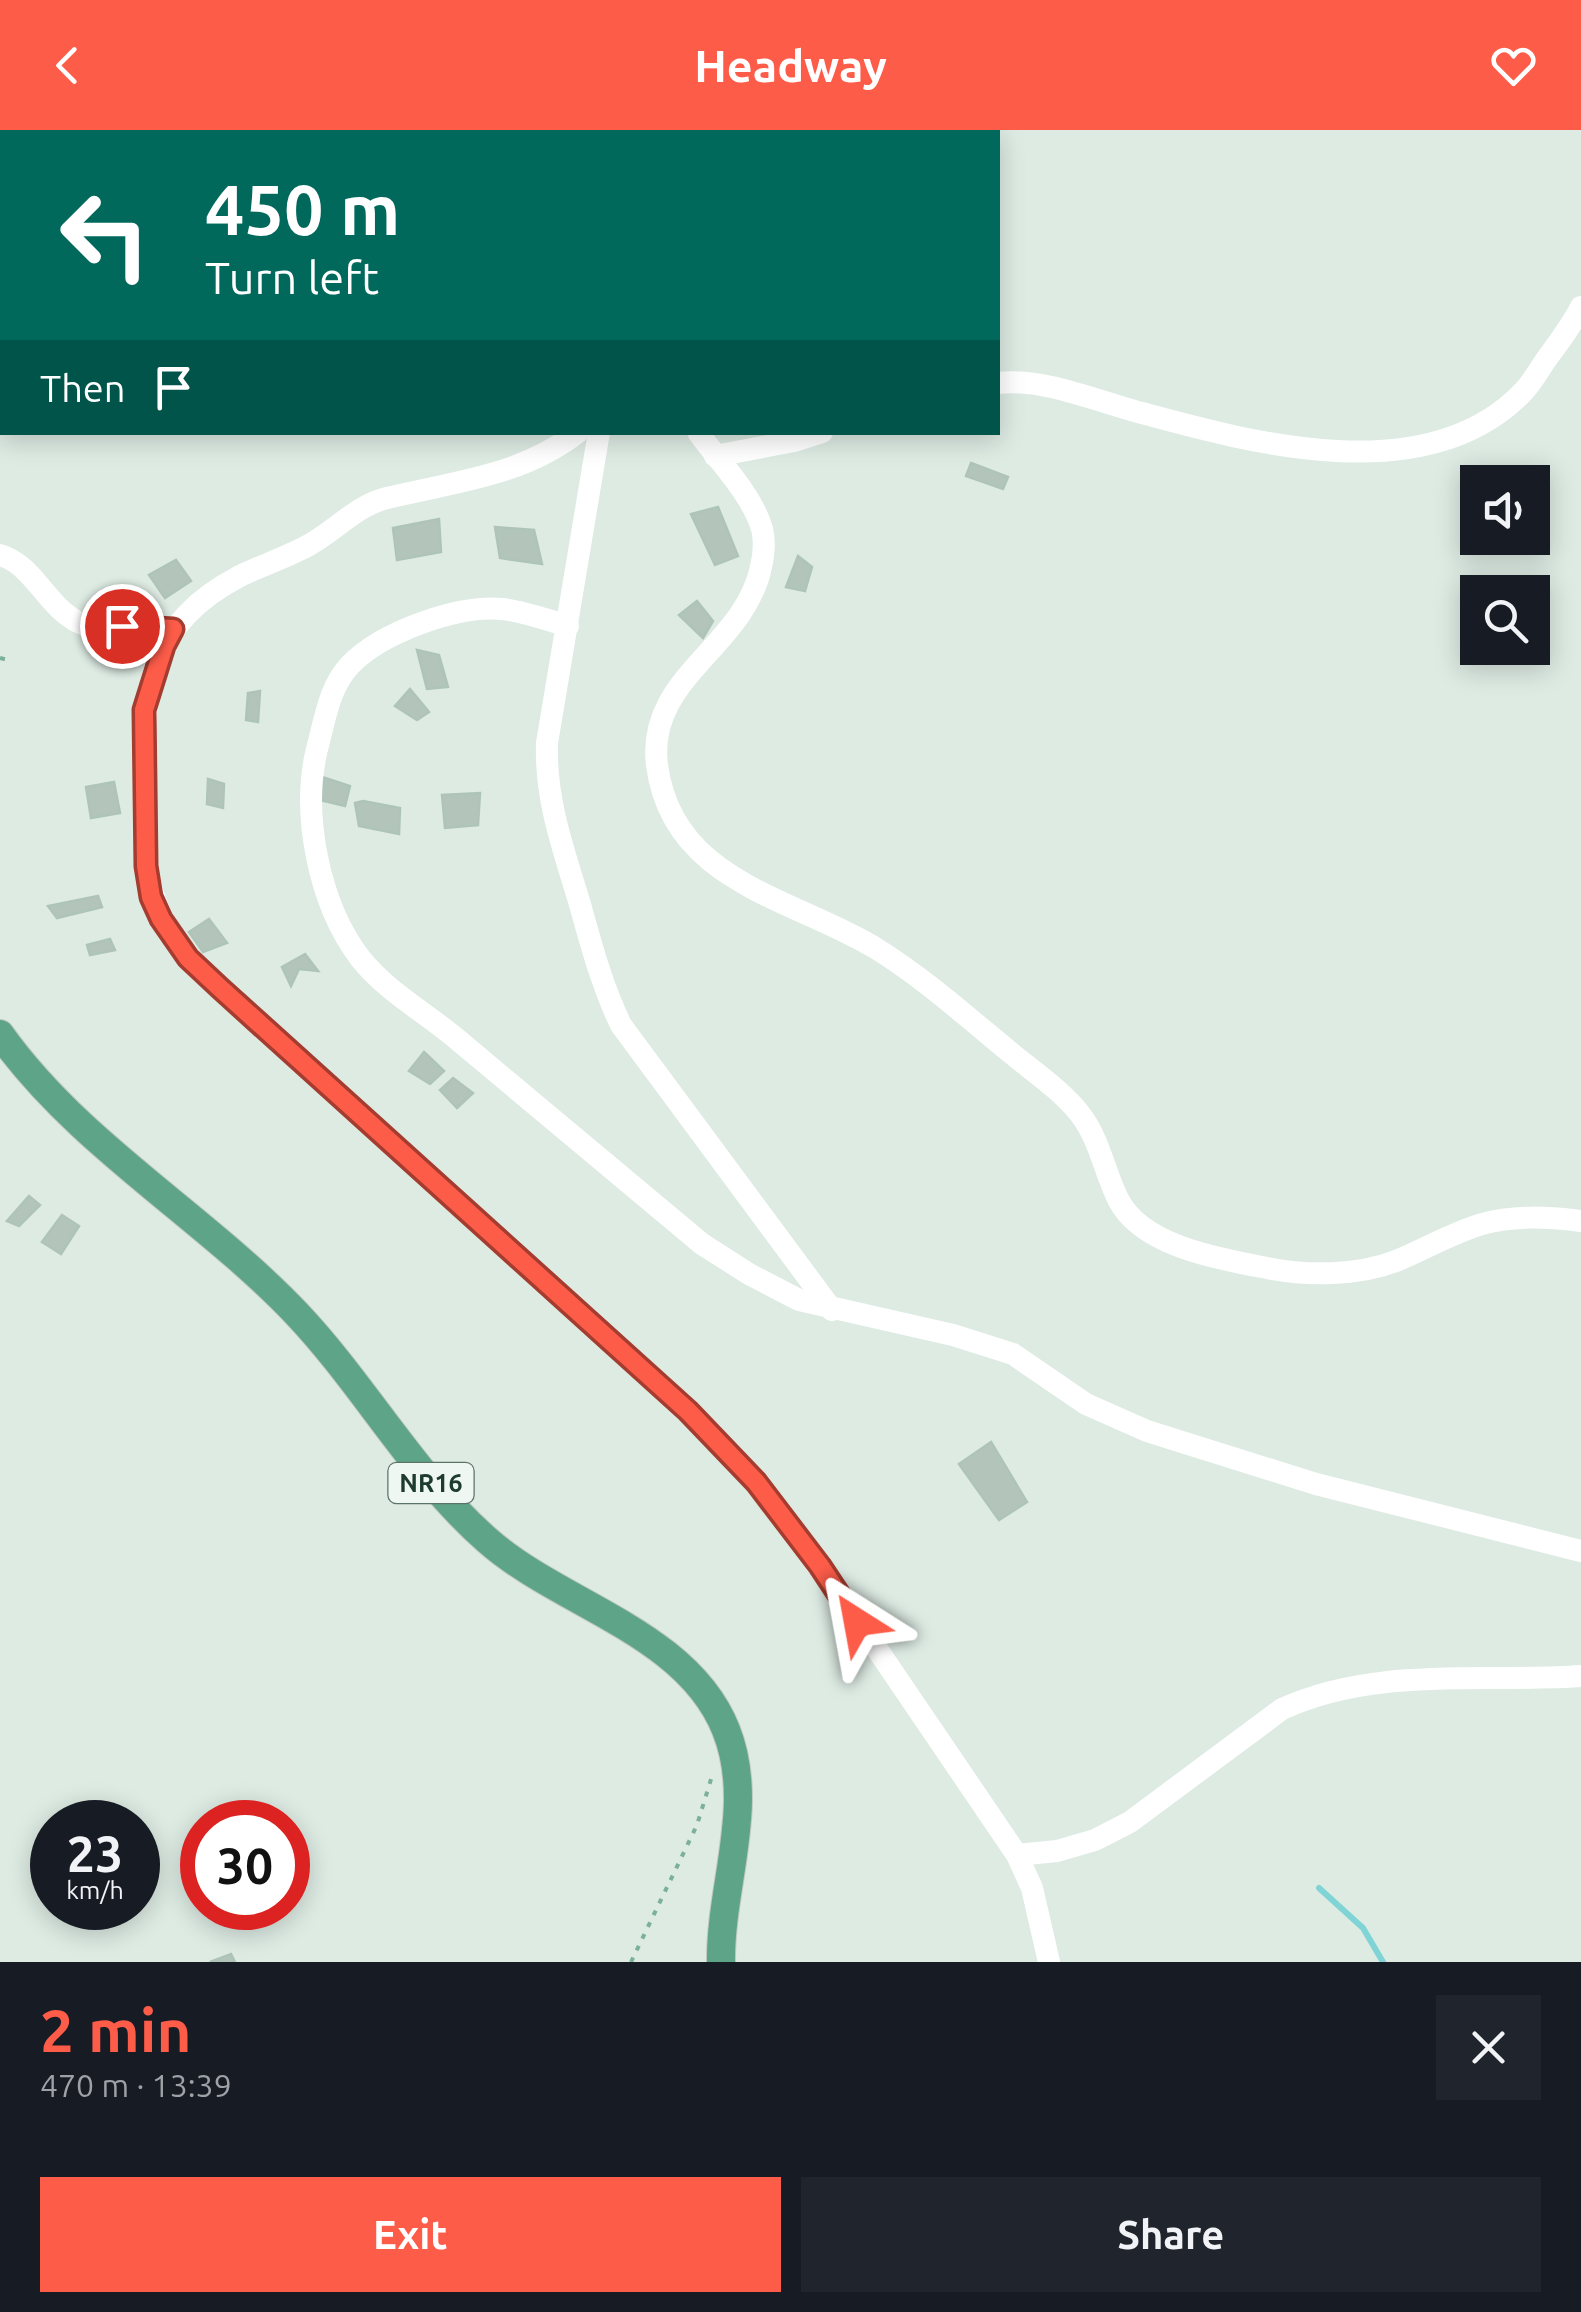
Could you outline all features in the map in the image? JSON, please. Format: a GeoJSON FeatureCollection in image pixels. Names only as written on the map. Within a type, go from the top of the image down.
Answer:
{"type":"FeatureCollection","features":[{"type":"Feature","properties":{"kind":"main road","name":"NR16"},"geometry":{"type":"LineString","coordinates":[[0,1034],[38,1081],[74,1116],[295,1312],[343,1365],[430,1482],[467,1522],[492,1545],[662,1650],[684,1668],[711,1702],[726,1729],[739,1786],[720,1962]]}},
{"type":"Feature","properties":{"kind":"street"},"geometry":{"type":"LineString","coordinates":[[1000,383],[1056,389],[1165,420],[1287,447],[1355,452],[1423,446],[1475,428],[1522,394],[1581,307]]}},
{"type":"Feature","properties":{"kind":"street"},"geometry":{"type":"LineString","coordinates":[[574,435],[521,464],[467,482],[372,504],[313,543],[215,591],[190,608],[173,629],[148,694],[144,744],[146,866],[151,897],[173,939],[220,988],[688,1411],[756,1482],[820,1566],[1017,1855],[1032,1888],[1049,1962]]}},
{"type":"Feature","properties":{"kind":"street"},"geometry":{"type":"LineString","coordinates":[[599,435],[547,743],[551,810],[606,994],[621,1026],[832,1310]]}},
{"type":"Feature","properties":{"kind":"street"},"geometry":{"type":"LineString","coordinates":[[700,435],[756,514],[764,543],[751,601],[676,688],[656,742],[665,797],[677,820],[710,861],[744,886],[827,921],[877,949],[925,982],[1042,1080],[1080,1114],[1126,1212],[1159,1238],[1269,1269],[1320,1273],[1392,1262],[1458,1232],[1509,1218],[1581,1220]]}},
{"type":"Feature","properties":{"kind":"street"},"geometry":{"type":"LineString","coordinates":[[714,456],[813,435]]}},
{"type":"Feature","properties":{"kind":"street"},"geometry":{"type":"LineString","coordinates":[[0,555],[18,564],[76,621],[98,627],[173,629]]}},
{"type":"Feature","properties":{"kind":"street"},"geometry":{"type":"LineString","coordinates":[[568,626],[507,609],[483,608],[430,620],[362,653],[346,670],[331,697],[312,768],[312,821],[324,884],[351,943],[391,992],[440,1024],[702,1244],[782,1291],[832,1310],[953,1334],[1013,1354],[1086,1404],[1148,1431],[1316,1484],[1581,1551]]}},
{"type":"Feature","properties":{"kind":"street"},"geometry":{"type":"LineString","coordinates":[[1017,1855],[1057,1851],[1095,1840],[1130,1822],[1271,1716],[1336,1688],[1394,1680],[1581,1676]]}},
{"type":"Feature","properties":{"kind":"path"},"geometry":{"type":"LineString","coordinates":[[0,658],[8,660]]}},
{"type":"Feature","properties":{"kind":"path"},"geometry":{"type":"LineString","coordinates":[[631,1962],[697,1825],[726,1729]]}},
{"type":"Feature","properties":{"kind":"building"},"geometry":{"type":"Polygon","coordinates":[[[971,463],[1008,477],[1003,489],[966,476],[971,463]]]}},
{"type":"Feature","properties":{"kind":"building"},"geometry":{"type":"Polygon","coordinates":[[[718,507],[738,556],[715,565],[691,514],[718,507]]]}},
{"type":"Feature","properties":{"kind":"building"},"geometry":{"type":"Polygon","coordinates":[[[439,519],[441,552],[397,560],[393,528],[439,519]]]}},
{"type":"Feature","properties":{"kind":"building"},"geometry":{"type":"Polygon","coordinates":[[[495,527],[534,530],[542,564],[500,558],[495,527]]]}},
{"type":"Feature","properties":{"kind":"building"},"geometry":{"type":"Polygon","coordinates":[[[798,556],[812,567],[805,591],[786,587],[798,556]]]}},
{"type":"Feature","properties":{"kind":"building"},"geometry":{"type":"Polygon","coordinates":[[[176,560],[191,581],[165,598],[149,575],[176,560]]]}},
{"type":"Feature","properties":{"kind":"building"},"geometry":{"type":"Polygon","coordinates":[[[697,601],[713,621],[703,638],[679,615],[697,601]]]}},
{"type":"Feature","properties":{"kind":"building"},"geometry":{"type":"Polygon","coordinates":[[[417,650],[439,655],[448,687],[427,689],[417,650]]]}},
{"type":"Feature","properties":{"kind":"building"},"geometry":{"type":"Polygon","coordinates":[[[410,689],[429,712],[417,720],[395,706],[410,689]]]}},
{"type":"Feature","properties":{"kind":"building"},"geometry":{"type":"Polygon","coordinates":[[[260,691],[258,722],[246,720],[248,693],[260,691]]]}},
{"type":"Feature","properties":{"kind":"building"},"geometry":{"type":"Polygon","coordinates":[[[319,776],[350,786],[345,806],[320,800],[319,776]]]}},
{"type":"Feature","properties":{"kind":"building"},"geometry":{"type":"Polygon","coordinates":[[[208,779],[224,784],[223,808],[207,804],[208,779]]]}},
{"type":"Feature","properties":{"kind":"building"},"geometry":{"type":"Polygon","coordinates":[[[114,782],[120,813],[91,818],[86,787],[114,782]]]}},
{"type":"Feature","properties":{"kind":"building"},"geometry":{"type":"Polygon","coordinates":[[[480,793],[478,825],[445,828],[442,795],[480,793]]]}},
{"type":"Feature","properties":{"kind":"building"},"geometry":{"type":"Polygon","coordinates":[[[355,803],[400,808],[399,834],[359,826],[355,803]]]}},
{"type":"Feature","properties":{"kind":"building"},"geometry":{"type":"Polygon","coordinates":[[[98,896],[102,907],[57,918],[48,906],[98,896]]]}},
{"type":"Feature","properties":{"kind":"building"},"geometry":{"type":"Polygon","coordinates":[[[209,919],[227,943],[203,952],[189,932],[209,919]]]}},
{"type":"Feature","properties":{"kind":"building"},"geometry":{"type":"Polygon","coordinates":[[[110,939],[115,950],[90,955],[87,945],[110,939]]]}},
{"type":"Feature","properties":{"kind":"building"},"geometry":{"type":"Polygon","coordinates":[[[305,954],[318,971],[299,969],[291,986],[282,967],[305,954]]]}},
{"type":"Feature","properties":{"kind":"building"},"geometry":{"type":"Polygon","coordinates":[[[424,1052],[444,1071],[430,1084],[409,1071],[424,1052]]]}},
{"type":"Feature","properties":{"kind":"building"},"geometry":{"type":"Polygon","coordinates":[[[453,1078],[473,1093],[457,1108],[440,1090],[453,1078]]]}},
{"type":"Feature","properties":{"kind":"building"},"geometry":{"type":"Polygon","coordinates":[[[29,1196],[40,1205],[19,1226],[7,1221],[29,1196]]]}},
{"type":"Feature","properties":{"kind":"building"},"geometry":{"type":"Polygon","coordinates":[[[62,1215],[79,1226],[61,1254],[42,1242],[62,1215]]]}},
{"type":"Feature","properties":{"kind":"building"},"geometry":{"type":"Polygon","coordinates":[[[991,1442],[1027,1502],[999,1520],[959,1464],[991,1442]]]}},
{"type":"Feature","properties":{"kind":"building"},"geometry":{"type":"Polygon","coordinates":[[[231,1954],[235,1962],[210,1962],[231,1954]]]}},
{"type":"Feature","properties":{"kind":"waterway"},"geometry":{"type":"LineString","coordinates":[[1319,1888],[1363,1928],[1383,1962]]}},
{"type":"Feature","properties":{"kind":"route"},"geometry":{"type":"LineString","coordinates":[[122,626],[173,629],[144,710],[144,820],[151,897],[173,939],[220,988],[688,1411],[756,1482],[857,1622]]}}]}
